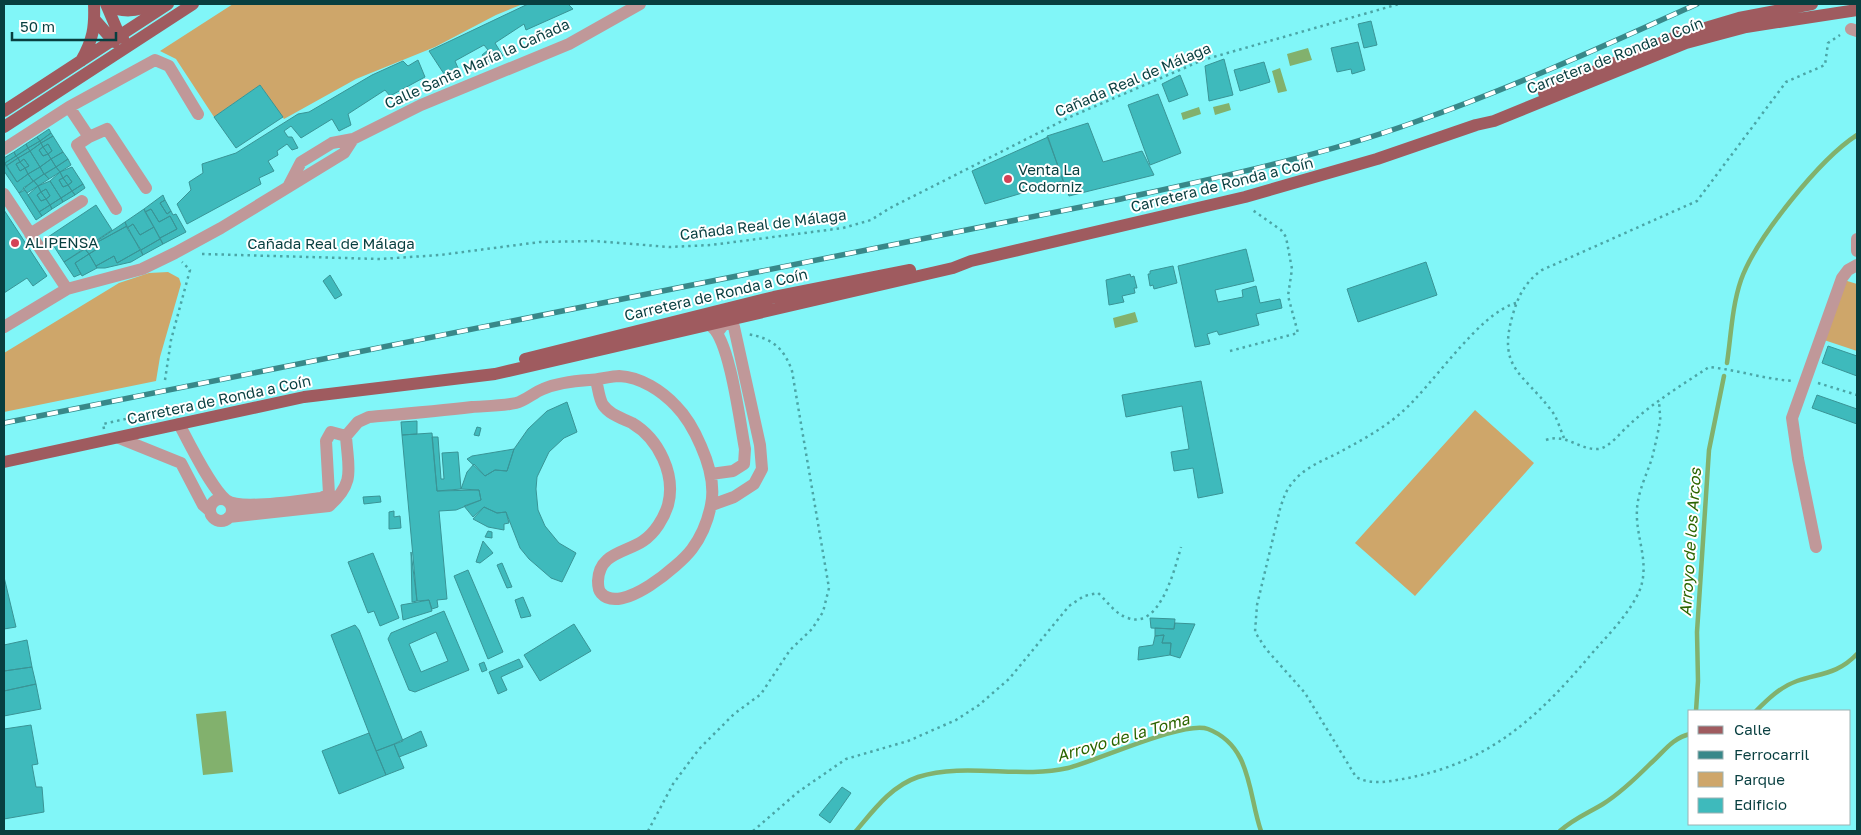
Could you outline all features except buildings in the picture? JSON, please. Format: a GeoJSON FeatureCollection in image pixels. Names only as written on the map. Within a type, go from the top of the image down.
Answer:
{"type":"FeatureCollection","features":[{"type":"Feature","properties":{"kind":"main road"},"geometry":{"type":"LineString","coordinates":[[81,61],[91,39],[95,20],[94,4]]}},
{"type":"Feature","properties":{"kind":"main road"},"geometry":{"type":"LineString","coordinates":[[106,4],[124,11],[137,11],[154,4]]}},
{"type":"Feature","properties":{"kind":"main road"},"geometry":{"type":"LineString","coordinates":[[32,110],[46,93],[108,51],[117,38],[116,24],[106,4]]}},
{"type":"Feature","properties":{"kind":"main road"},"geometry":{"type":"LineString","coordinates":[[4,111],[168,4]]}},
{"type":"Feature","properties":{"kind":"main road"},"geometry":{"type":"LineString","coordinates":[[95,20],[102,31],[110,36],[117,38],[130,37],[181,4]]}},
{"type":"Feature","properties":{"kind":"main road"},"geometry":{"type":"LineString","coordinates":[[4,127],[193,4]]}},
{"type":"Feature","properties":{"kind":"main road","name":"Carretera de Ronda a Coín"},"geometry":{"type":"LineString","coordinates":[[4,462],[304,397],[472,375],[495,374],[734,325],[952,268],[971,261],[1237,199],[1368,162],[1476,125],[1634,53],[1675,37],[1739,18],[1812,4]]}},
{"type":"Feature","properties":{"kind":"main road"},"geometry":{"type":"LineString","coordinates":[[1819,4],[1828,14]]}},
{"type":"Feature","properties":{"kind":"main road"},"geometry":{"type":"LineString","coordinates":[[1739,18],[1761,18],[1809,11],[1828,14],[1841,6],[1854,4]]}},
{"type":"Feature","properties":{"kind":"main road","name":"Carretera de Ronda a Coín"},"geometry":{"type":"LineString","coordinates":[[1476,125],[1494,121],[1546,101],[1686,43],[1746,27],[1857,10]]}},
{"type":"Feature","properties":{"kind":"main road","name":"Carretera de Ronda a Coín"},"geometry":{"type":"LineString","coordinates":[[472,375],[577,345],[774,297],[950,262],[971,261]]}},
{"type":"Feature","properties":{"kind":"main road"},"geometry":{"type":"LineString","coordinates":[[734,325],[733,314],[762,307],[774,297]]}},
{"type":"Feature","properties":{"kind":"main road"},"geometry":{"type":"LineString","coordinates":[[662,324],[686,325],[718,317],[734,325]]}},
{"type":"Feature","properties":{"kind":"street","name":"Calle Santa María la Cañada"},"geometry":{"type":"LineString","coordinates":[[4,328],[67,290],[142,269],[174,253],[221,228],[344,153],[353,139],[421,105],[568,44],[640,4]]}},
{"type":"Feature","properties":{"kind":"street"},"geometry":{"type":"LineString","coordinates":[[4,150],[69,106],[155,60],[170,66],[198,114]]}},
{"type":"Feature","properties":{"kind":"street"},"geometry":{"type":"LineString","coordinates":[[69,106],[89,137]]}},
{"type":"Feature","properties":{"kind":"street"},"geometry":{"type":"LineString","coordinates":[[116,209],[77,145],[107,129],[146,188]]}},
{"type":"Feature","properties":{"kind":"street"},"geometry":{"type":"LineString","coordinates":[[4,194],[67,290]]}},
{"type":"Feature","properties":{"kind":"street"},"geometry":{"type":"LineString","coordinates":[[30,234],[82,200]]}},
{"type":"Feature","properties":{"kind":"street"},"geometry":{"type":"LineString","coordinates":[[1857,238],[1857,251]]}},
{"type":"Feature","properties":{"kind":"street"},"geometry":{"type":"LineString","coordinates":[[1816,548],[1798,460],[1792,418],[1842,278],[1848,270],[1857,265]]}},
{"type":"Feature","properties":{"kind":"street"},"geometry":{"type":"LineString","coordinates":[[712,504],[734,497],[754,484],[762,469],[760,445],[734,325]]}},
{"type":"Feature","properties":{"kind":"street"},"geometry":{"type":"LineString","coordinates":[[710,474],[733,470],[744,464],[745,449],[725,349],[714,329]]}},
{"type":"Feature","properties":{"kind":"street"},"geometry":{"type":"LineString","coordinates":[[113,439],[181,463],[203,505],[217,520],[221,520],[229,516],[329,506],[341,496],[349,483],[346,436],[358,422],[368,417],[518,403],[542,389],[563,383],[620,376],[642,381],[663,393],[678,408],[694,432],[710,474],[712,504],[705,524],[693,547],[665,576],[640,591],[623,597],[608,597],[601,593],[598,584],[598,572],[603,562],[611,556],[643,540],[653,532],[662,520],[668,504],[669,481],[664,462],[656,445],[644,431],[614,415],[602,404],[596,380]]}},
{"type":"Feature","properties":{"kind":"street"},"geometry":{"type":"LineString","coordinates":[[179,424],[214,484],[231,508],[229,516]]}},
{"type":"Feature","properties":{"kind":"street"},"geometry":{"type":"LineString","coordinates":[[210,511],[212,503],[216,500],[226,500],[248,506],[321,498],[329,494],[326,441],[331,432],[346,436]]}},
{"type":"Feature","properties":{"kind":"path","name":"Cañada Real de Málaga"},"geometry":{"type":"LineString","coordinates":[[174,253],[380,258],[440,255],[540,242],[594,241],[669,247],[710,245],[843,228],[870,220],[890,208],[1070,117],[1203,60],[1399,4]]}},
{"type":"Feature","properties":{"kind":"path"},"geometry":{"type":"LineString","coordinates":[[1564,438],[1552,411],[1515,370],[1509,358],[1507,339],[1516,303],[1528,281],[1542,270],[1698,201],[1786,82],[1825,65],[1828,43],[1854,30]]}},
{"type":"Feature","properties":{"kind":"path"},"geometry":{"type":"LineString","coordinates":[[1230,351],[1298,333],[1288,296],[1292,269],[1286,237],[1281,230],[1237,199]]}},
{"type":"Feature","properties":{"kind":"path"},"geometry":{"type":"LineString","coordinates":[[165,380],[171,340],[190,270],[174,253]]}},
{"type":"Feature","properties":{"kind":"path"},"geometry":{"type":"LineString","coordinates":[[1516,303],[1508,305],[1473,333],[1436,377],[1402,412],[1358,442],[1308,468],[1293,481],[1282,502],[1257,605],[1254,632],[1266,649],[1305,693],[1356,777],[1370,782],[1389,782],[1436,772],[1464,762],[1495,746],[1516,732],[1561,690],[1618,623],[1638,594],[1644,571],[1637,509],[1652,457],[1660,418],[1660,402]]}},
{"type":"Feature","properties":{"kind":"path"},"geometry":{"type":"LineString","coordinates":[[648,831],[673,784],[699,749],[734,714],[761,694],[790,650],[812,630],[823,612],[828,588],[790,363],[787,355],[775,344],[748,334],[734,325]]}},
{"type":"Feature","properties":{"kind":"path"},"geometry":{"type":"LineString","coordinates":[[1546,440],[1554,437],[1564,438],[1598,449],[1606,446],[1633,421],[1709,367],[1735,370],[1766,379],[1824,383],[1857,394]]}},
{"type":"Feature","properties":{"kind":"path"},"geometry":{"type":"LineString","coordinates":[[113,439],[103,424],[170,409]]}},
{"type":"Feature","properties":{"kind":"path"},"geometry":{"type":"LineString","coordinates":[[753,831],[798,792],[846,759],[908,742],[956,720],[979,705],[1009,679],[1069,606],[1084,596],[1098,594],[1116,612],[1130,619],[1145,618],[1156,608],[1168,586],[1181,547]]}},
{"type":"Feature","properties":{"kind":"green space"},"geometry":{"type":"Polygon","coordinates":[[[233,4],[523,4],[496,15],[435,47],[356,79],[284,119],[260,85],[214,117],[176,59],[160,51],[233,4]]]}},
{"type":"Feature","properties":{"kind":"green space"},"geometry":{"type":"Polygon","coordinates":[[[168,272],[179,278],[181,284],[160,357],[156,381],[4,412],[4,353],[119,283],[149,273],[168,272]]]}},
{"type":"Feature","properties":{"kind":"green space"},"geometry":{"type":"Polygon","coordinates":[[[1844,280],[1857,284],[1857,351],[1824,340],[1844,280]]]}},
{"type":"Feature","properties":{"kind":"green space"},"geometry":{"type":"Polygon","coordinates":[[[1475,410],[1534,463],[1415,596],[1355,543],[1475,410]]]}},
{"type":"Feature","properties":{"kind":"shaded area"},"geometry":{"type":"Polygon","coordinates":[[[1308,48],[1312,60],[1290,66],[1287,54],[1308,48]]]}},
{"type":"Feature","properties":{"kind":"shaded area"},"geometry":{"type":"Polygon","coordinates":[[[1280,68],[1287,91],[1278,93],[1272,71],[1280,68]]]}},
{"type":"Feature","properties":{"kind":"shaded area"},"geometry":{"type":"Polygon","coordinates":[[[1229,103],[1231,110],[1215,115],[1213,107],[1229,103]]]}},
{"type":"Feature","properties":{"kind":"shaded area"},"geometry":{"type":"Polygon","coordinates":[[[1199,107],[1201,114],[1183,120],[1181,113],[1199,107]]]}},
{"type":"Feature","properties":{"kind":"shaded area"},"geometry":{"type":"Polygon","coordinates":[[[1135,312],[1138,322],[1115,328],[1113,318],[1135,312]]]}},
{"type":"Feature","properties":{"kind":"shaded area"},"geometry":{"type":"Polygon","coordinates":[[[226,711],[233,772],[203,775],[196,714],[226,711]]]}},
{"type":"Feature","properties":{"kind":"waterway","name":"Arroyo de los Arcos"},"geometry":{"type":"LineString","coordinates":[[1727,363],[1732,321],[1741,280],[1760,243],[1808,180],[1842,146],[1857,135]]}},
{"type":"Feature","properties":{"kind":"waterway","name":"Arroyo de los Arcos"},"geometry":{"type":"LineString","coordinates":[[1696,710],[1698,681],[1697,632],[1709,450],[1724,376]]}},
{"type":"Feature","properties":{"kind":"waterway","name":"Arroyo de la Toma"},"geometry":{"type":"LineString","coordinates":[[1757,710],[1785,687],[1797,681],[1843,666],[1857,654]]}},
{"type":"Feature","properties":{"kind":"waterway","name":"Arroyo de la Toma"},"geometry":{"type":"LineString","coordinates":[[856,831],[876,807],[899,786],[918,777],[954,771],[1030,772],[1068,768],[1140,742],[1180,730],[1197,728],[1208,729],[1222,737],[1233,747],[1241,759],[1261,831]]}},
{"type":"Feature","properties":{"kind":"waterway","name":"Arroyo de la Toma"},"geometry":{"type":"LineString","coordinates":[[1560,831],[1615,795],[1634,780],[1673,742],[1688,735]]}},
{"type":"Feature","properties":{"kind":"railway"},"geometry":{"type":"LineString","coordinates":[[4,423],[1116,200],[1267,166],[1341,146],[1451,109],[1558,66],[1697,4]]}},
{"type":"Feature","properties":{"kind":"place","name":"Venta La Codorniz"},"geometry":{"type":"Point","coordinates":[1008,179]}},
{"type":"Feature","properties":{"kind":"place","name":"ALIPENSA"},"geometry":{"type":"Point","coordinates":[15,243]}}]}
